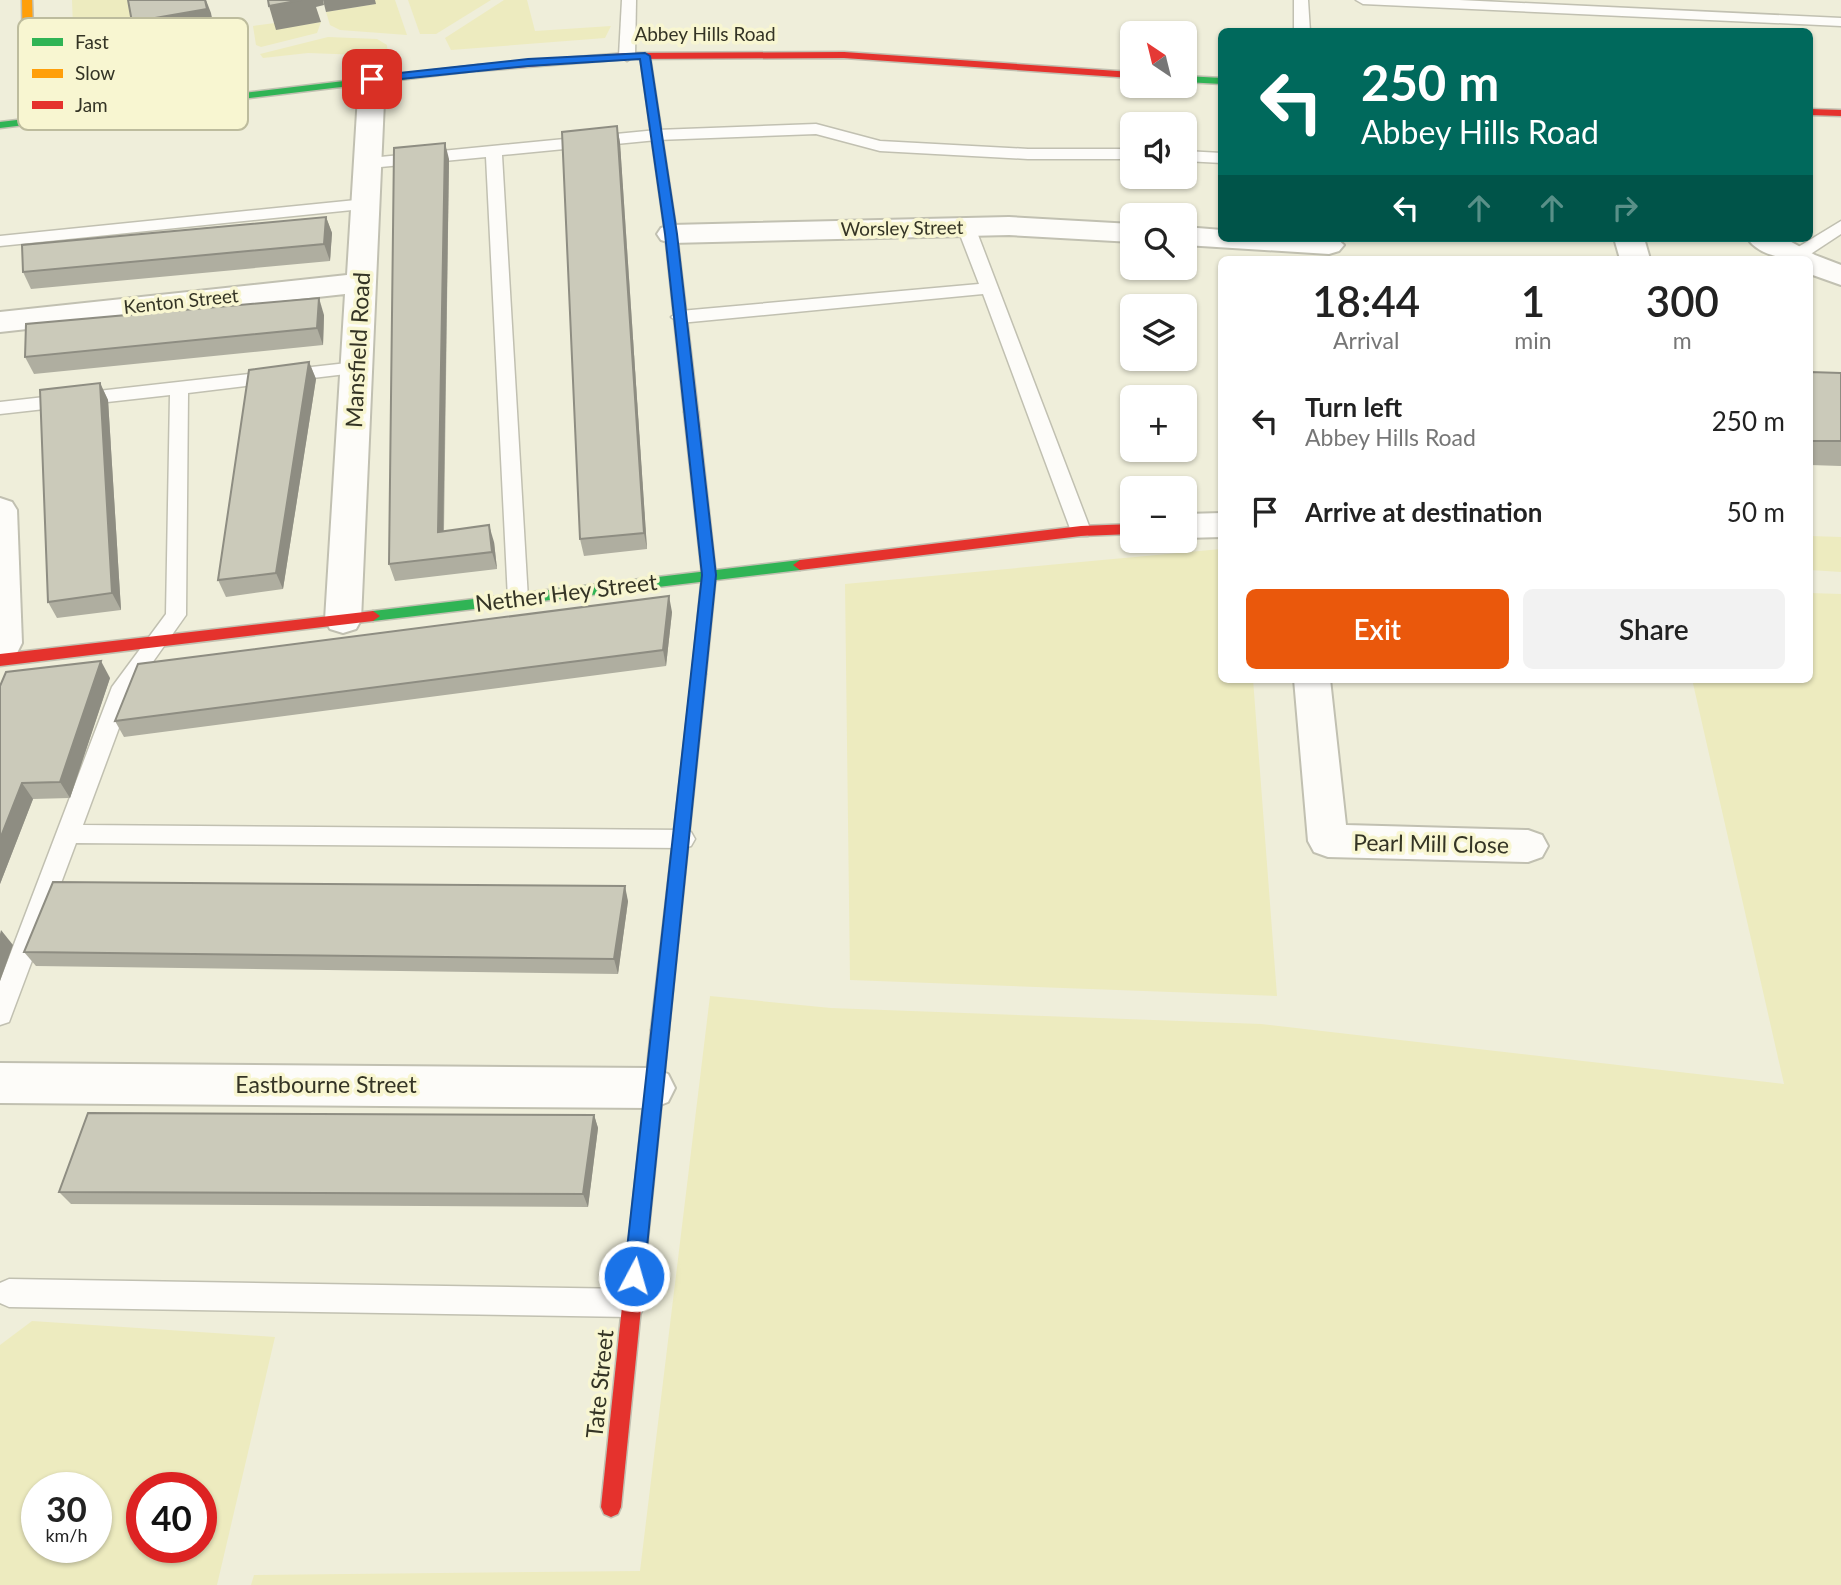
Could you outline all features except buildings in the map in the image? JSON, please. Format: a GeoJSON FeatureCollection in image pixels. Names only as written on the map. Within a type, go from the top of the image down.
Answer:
{"type":"FeatureCollection","features":[{"type":"Feature","properties":{"kind":"street"},"geometry":{"type":"LineString","coordinates":[[27,0],[27,18]]}},
{"type":"Feature","properties":{"kind":"street","name":"Abbey Hills Road"},"geometry":{"type":"LineString","coordinates":[[248,94],[528,63],[627,56],[844,55],[1120,74]]}},
{"type":"Feature","properties":{"kind":"street","name":"Tate Street"},"geometry":{"type":"LineString","coordinates":[[611,1507],[709,575],[671,234],[645,56]]}},
{"type":"Feature","properties":{"kind":"street","name":"Mansfield Road"},"geometry":{"type":"LineString","coordinates":[[343,620],[370,163],[372,79]]}},
{"type":"Feature","properties":{"kind":"street"},"geometry":{"type":"LineString","coordinates":[[1197,80],[1218,81]]}},
{"type":"Feature","properties":{"kind":"street"},"geometry":{"type":"LineString","coordinates":[[14,87],[18,83]]}},
{"type":"Feature","properties":{"kind":"street"},"geometry":{"type":"LineString","coordinates":[[1813,112],[1841,113]]}},
{"type":"Feature","properties":{"kind":"street","name":"Abbey Hills Road"},"geometry":{"type":"LineString","coordinates":[[0,125],[18,122]]}},
{"type":"Feature","properties":{"kind":"street","name":"Worsley Street"},"geometry":{"type":"LineString","coordinates":[[671,234],[1009,226],[1120,232]]}},
{"type":"Feature","properties":{"kind":"street"},"geometry":{"type":"LineString","coordinates":[[1197,237],[1218,239]]}},
{"type":"Feature","properties":{"kind":"street"},"geometry":{"type":"LineString","coordinates":[[1264,242],[1329,247]]}},
{"type":"Feature","properties":{"kind":"street"},"geometry":{"type":"LineString","coordinates":[[1770,242],[1797,256]]}},
{"type":"Feature","properties":{"kind":"street"},"geometry":{"type":"LineString","coordinates":[[1813,263],[1841,276]]}},
{"type":"Feature","properties":{"kind":"street","name":"Kenton Street"},"geometry":{"type":"LineString","coordinates":[[0,322],[362,283]]}},
{"type":"Feature","properties":{"kind":"street"},"geometry":{"type":"LineString","coordinates":[[0,510],[5,643],[0,651]]}},
{"type":"Feature","properties":{"kind":"street"},"geometry":{"type":"LineString","coordinates":[[1197,526],[1218,525]]}},
{"type":"Feature","properties":{"kind":"street","name":"Nether Hey Street"},"geometry":{"type":"LineString","coordinates":[[0,660],[154,644],[1081,531],[1120,529]]}},
{"type":"Feature","properties":{"kind":"street","name":"Pearl Mill Close"},"geometry":{"type":"LineString","coordinates":[[1312,683],[1328,841],[1528,846]]}},
{"type":"Feature","properties":{"kind":"street","name":"Eastbourne Street"},"geometry":{"type":"LineString","coordinates":[[0,1083],[653,1088]]}},
{"type":"Feature","properties":{"kind":"lane"},"geometry":{"type":"LineString","coordinates":[[627,56],[629,0]]}},
{"type":"Feature","properties":{"kind":"lane"},"geometry":{"type":"LineString","coordinates":[[1300,0],[1302,28]]}},
{"type":"Feature","properties":{"kind":"lane"},"geometry":{"type":"LineString","coordinates":[[1363,0],[1841,22]]}},
{"type":"Feature","properties":{"kind":"lane"},"geometry":{"type":"LineString","coordinates":[[370,163],[657,135],[816,129],[880,146],[1028,155],[1120,153]]}},
{"type":"Feature","properties":{"kind":"lane"},"geometry":{"type":"LineString","coordinates":[[494,151],[519,599]]}},
{"type":"Feature","properties":{"kind":"lane"},"geometry":{"type":"LineString","coordinates":[[1197,157],[1218,158]]}},
{"type":"Feature","properties":{"kind":"lane"},"geometry":{"type":"LineString","coordinates":[[0,241],[366,204]]}},
{"type":"Feature","properties":{"kind":"lane"},"geometry":{"type":"LineString","coordinates":[[1806,256],[1841,226]]}},
{"type":"Feature","properties":{"kind":"lane"},"geometry":{"type":"LineString","coordinates":[[966,227],[1081,531]]}},
{"type":"Feature","properties":{"kind":"lane"},"geometry":{"type":"LineString","coordinates":[[680,317],[989,288]]}},
{"type":"Feature","properties":{"kind":"lane"},"geometry":{"type":"LineString","coordinates":[[0,408],[356,368]]}},
{"type":"Feature","properties":{"kind":"lane"},"geometry":{"type":"LineString","coordinates":[[0,1014],[123,687],[176,615],[179,388]]}},
{"type":"Feature","properties":{"kind":"lane"},"geometry":{"type":"LineString","coordinates":[[68,834],[683,839]]}},
{"type":"Feature","properties":{"kind":"lane"},"geometry":{"type":"LineString","coordinates":[[9,1293],[631,1303]]}},
{"type":"Feature","properties":{"kind":"shaded area"},"geometry":{"type":"Polygon","coordinates":[[[72,0],[151,0],[153,16],[73,18],[72,0]]]}},
{"type":"Feature","properties":{"kind":"shaded area"},"geometry":{"type":"Polygon","coordinates":[[[375,0],[395,0],[407,35],[340,30],[330,25],[326,12],[375,4],[375,0]]]}},
{"type":"Feature","properties":{"kind":"shaded area"},"geometry":{"type":"Polygon","coordinates":[[[408,0],[491,0],[436,34],[420,34],[408,0]]]}},
{"type":"Feature","properties":{"kind":"shaded area"},"geometry":{"type":"Polygon","coordinates":[[[504,0],[527,0],[535,31],[611,26],[605,38],[451,50],[445,38],[504,0]]]}},
{"type":"Feature","properties":{"kind":"shaded area"},"geometry":{"type":"Polygon","coordinates":[[[321,22],[317,33],[261,47],[256,45],[253,26],[275,23],[277,29],[321,22]]]}},
{"type":"Feature","properties":{"kind":"shaded area"},"geometry":{"type":"Polygon","coordinates":[[[328,37],[377,39],[387,45],[388,56],[308,53],[263,58],[260,54],[328,37]]]}},
{"type":"Feature","properties":{"kind":"shaded area"},"geometry":{"type":"Polygon","coordinates":[[[1813,536],[1841,537],[1841,572],[1813,570],[1813,536]]]}},
{"type":"Feature","properties":{"kind":"shaded area"},"geometry":{"type":"Polygon","coordinates":[[[1218,549],[1218,683],[1253,683],[1277,996],[850,980],[845,584],[1218,549]]]}},
{"type":"Feature","properties":{"kind":"shaded area"},"geometry":{"type":"Polygon","coordinates":[[[1813,593],[1841,594],[1841,1585],[251,1585],[254,1575],[640,1571],[710,996],[831,1008],[1261,1024],[1784,1084],[1693,683],[1813,683],[1813,593]]]}},
{"type":"Feature","properties":{"kind":"shaded area"},"geometry":{"type":"Polygon","coordinates":[[[32,1321],[275,1337],[217,1585],[0,1585],[0,1345],[32,1321]]]}},
{"type":"Feature","properties":{"kind":"traffic: fast"},"geometry":{"type":"LineString","coordinates":[[248,95],[478,68]]}},
{"type":"Feature","properties":{"kind":"traffic: fast"},"geometry":{"type":"LineString","coordinates":[[1197,80],[1218,81]]}},
{"type":"Feature","properties":{"kind":"traffic: fast"},"geometry":{"type":"LineString","coordinates":[[0,125],[18,123]]}},
{"type":"Feature","properties":{"kind":"traffic: fast"},"geometry":{"type":"LineString","coordinates":[[373,616],[800,565]]}},
{"type":"Feature","properties":{"kind":"traffic: fast"},"geometry":{"type":"LineString","coordinates":[[660,1030],[699,674]]}},
{"type":"Feature","properties":{"kind":"traffic: slow"},"geometry":{"type":"LineString","coordinates":[[27,0],[27,18]]}},
{"type":"Feature","properties":{"kind":"traffic: slow"},"geometry":{"type":"LineString","coordinates":[[645,56],[671,234],[691,412]]}},
{"type":"Feature","properties":{"kind":"traffic: jam"},"geometry":{"type":"LineString","coordinates":[[478,68],[627,56],[844,55],[1120,74]]}},
{"type":"Feature","properties":{"kind":"traffic: jam"},"geometry":{"type":"LineString","coordinates":[[1813,112],[1841,113]]}},
{"type":"Feature","properties":{"kind":"traffic: jam"},"geometry":{"type":"LineString","coordinates":[[691,412],[709,575],[699,674]]}},
{"type":"Feature","properties":{"kind":"traffic: jam"},"geometry":{"type":"LineString","coordinates":[[800,565],[1081,531],[1120,529]]}},
{"type":"Feature","properties":{"kind":"traffic: jam"},"geometry":{"type":"LineString","coordinates":[[0,660],[373,616]]}},
{"type":"Feature","properties":{"kind":"traffic: jam"},"geometry":{"type":"LineString","coordinates":[[611,1507],[660,1030]]}},
{"type":"Feature","properties":{"kind":"route"},"geometry":{"type":"LineString","coordinates":[[372,79],[528,63],[645,56],[671,234],[709,575],[683,839],[634,1276]]}}]}
